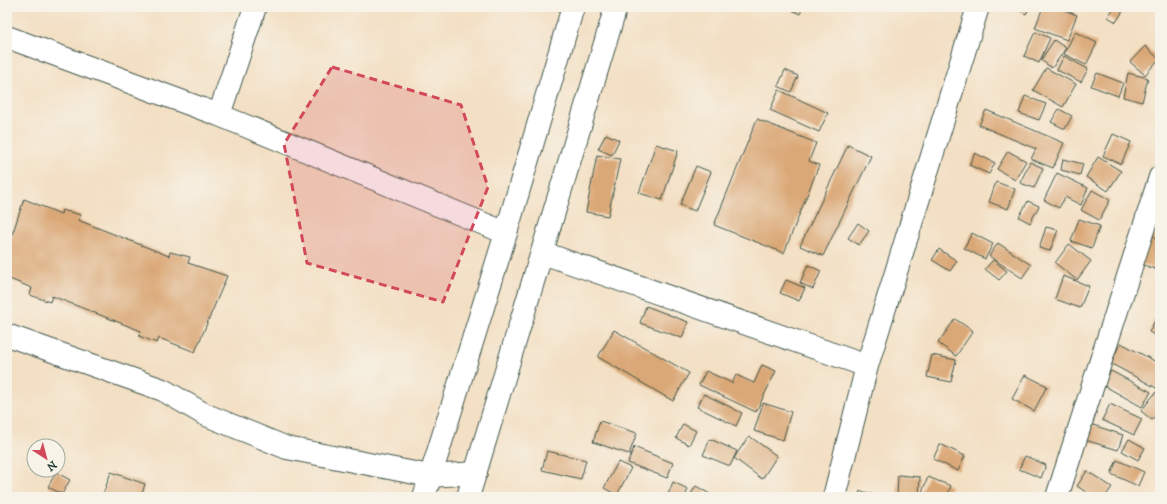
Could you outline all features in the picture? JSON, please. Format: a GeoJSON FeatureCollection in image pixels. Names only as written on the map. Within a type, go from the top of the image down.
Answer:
{"type":"FeatureCollection","features":[{"type":"Feature","properties":{"kind":"main road"},"geometry":{"type":"LineString","coordinates":[[219,116],[255,7]]}},
{"type":"Feature","properties":{"kind":"main road"},"geometry":{"type":"LineString","coordinates":[[424,497],[506,233],[573,7]]}},
{"type":"Feature","properties":{"kind":"main road"},"geometry":{"type":"LineString","coordinates":[[468,497],[543,253],[616,7]]}},
{"type":"Feature","properties":{"kind":"main road"},"geometry":{"type":"LineString","coordinates":[[834,497],[867,366],[978,7]]}},
{"type":"Feature","properties":{"kind":"main road"},"geometry":{"type":"LineString","coordinates":[[7,37],[219,116],[506,233]]}},
{"type":"Feature","properties":{"kind":"main road"},"geometry":{"type":"LineString","coordinates":[[1057,497],[1160,177]]}},
{"type":"Feature","properties":{"kind":"main road"},"geometry":{"type":"LineString","coordinates":[[543,253],[867,366]]}},
{"type":"Feature","properties":{"kind":"main road"},"geometry":{"type":"LineString","coordinates":[[7,335],[163,390],[204,414],[287,448],[430,476],[476,473]]}},
{"type":"Feature","properties":{"kind":"highlighted area"},"geometry":{"type":"Polygon","coordinates":[[[332,67],[461,105],[488,187],[443,302],[307,263],[284,144],[332,67]]]}},
{"type":"Feature","properties":{"kind":"building"},"geometry":{"type":"Polygon","coordinates":[[[786,7],[803,7],[800,14],[786,7]]]}},
{"type":"Feature","properties":{"kind":"building"},"geometry":{"type":"Polygon","coordinates":[[[1014,7],[1030,7],[1026,14],[1014,7]]]}},
{"type":"Feature","properties":{"kind":"building"},"geometry":{"type":"Polygon","coordinates":[[[1043,7],[1056,7],[1077,15],[1067,40],[1035,28],[1043,7]]]}},
{"type":"Feature","properties":{"kind":"building"},"geometry":{"type":"Polygon","coordinates":[[[1114,7],[1125,8],[1116,22],[1108,17],[1114,7]]]}},
{"type":"Feature","properties":{"kind":"building"},"geometry":{"type":"Polygon","coordinates":[[[1035,32],[1050,38],[1039,63],[1024,56],[1035,32]]]}},
{"type":"Feature","properties":{"kind":"building"},"geometry":{"type":"Polygon","coordinates":[[[1075,32],[1097,43],[1086,65],[1064,54],[1075,32]]]}},
{"type":"Feature","properties":{"kind":"building"},"geometry":{"type":"Polygon","coordinates":[[[1054,40],[1066,48],[1052,68],[1041,60],[1054,40]]]}},
{"type":"Feature","properties":{"kind":"building"},"geometry":{"type":"Polygon","coordinates":[[[1145,46],[1159,59],[1145,75],[1130,62],[1145,46]]]}},
{"type":"Feature","properties":{"kind":"building"},"geometry":{"type":"Polygon","coordinates":[[[1064,56],[1088,69],[1081,82],[1057,70],[1064,56]]]}},
{"type":"Feature","properties":{"kind":"building"},"geometry":{"type":"Polygon","coordinates":[[[1046,68],[1076,84],[1063,107],[1033,90],[1046,68]]]}},
{"type":"Feature","properties":{"kind":"building"},"geometry":{"type":"Polygon","coordinates":[[[785,70],[798,76],[791,92],[778,86],[785,70]]]}},
{"type":"Feature","properties":{"kind":"building"},"geometry":{"type":"Polygon","coordinates":[[[1097,73],[1123,83],[1118,96],[1091,86],[1097,73]]]}},
{"type":"Feature","properties":{"kind":"building"},"geometry":{"type":"Polygon","coordinates":[[[1128,73],[1148,78],[1142,102],[1123,97],[1128,73]]]}},
{"type":"Feature","properties":{"kind":"building"},"geometry":{"type":"Polygon","coordinates":[[[779,90],[828,113],[819,132],[770,110],[779,90]]]}},
{"type":"Feature","properties":{"kind":"building"},"geometry":{"type":"Polygon","coordinates":[[[1025,96],[1046,104],[1039,120],[1019,113],[1025,96]]]}},
{"type":"Feature","properties":{"kind":"building"},"geometry":{"type":"Polygon","coordinates":[[[1059,109],[1072,116],[1065,129],[1051,122],[1059,109]]]}},
{"type":"Feature","properties":{"kind":"building"},"geometry":{"type":"Polygon","coordinates":[[[986,110],[1064,143],[1053,168],[1031,159],[1036,149],[979,125],[986,110]]]}},
{"type":"Feature","properties":{"kind":"building"},"geometry":{"type":"Polygon","coordinates":[[[757,119],[816,143],[809,161],[819,165],[784,253],[714,225],[757,119]]]}},
{"type":"Feature","properties":{"kind":"building"},"geometry":{"type":"Polygon","coordinates":[[[606,134],[619,140],[612,155],[598,149],[606,134]]]}},
{"type":"Feature","properties":{"kind":"building"},"geometry":{"type":"Polygon","coordinates":[[[1113,134],[1131,142],[1121,164],[1103,156],[1113,134]]]}},
{"type":"Feature","properties":{"kind":"building"},"geometry":{"type":"Polygon","coordinates":[[[656,144],[678,151],[662,200],[639,193],[656,144]]]}},
{"type":"Feature","properties":{"kind":"building"},"geometry":{"type":"Polygon","coordinates":[[[848,145],[871,156],[823,256],[800,246],[848,145]]]}},
{"type":"Feature","properties":{"kind":"building"},"geometry":{"type":"Polygon","coordinates":[[[1008,151],[1026,161],[1015,180],[997,169],[1008,151]]]}},
{"type":"Feature","properties":{"kind":"building"},"geometry":{"type":"Polygon","coordinates":[[[975,153],[995,163],[989,174],[969,165],[975,153]]]}},
{"type":"Feature","properties":{"kind":"building"},"geometry":{"type":"Polygon","coordinates":[[[597,155],[620,159],[608,216],[586,212],[597,155]]]}},
{"type":"Feature","properties":{"kind":"building"},"geometry":{"type":"Polygon","coordinates":[[[1098,157],[1121,171],[1108,191],[1086,177],[1098,157]]]}},
{"type":"Feature","properties":{"kind":"building"},"geometry":{"type":"Polygon","coordinates":[[[1063,159],[1083,164],[1080,175],[1061,170],[1063,159]]]}},
{"type":"Feature","properties":{"kind":"building"},"geometry":{"type":"Polygon","coordinates":[[[1030,162],[1043,168],[1034,188],[1020,183],[1030,162]]]}},
{"type":"Feature","properties":{"kind":"building"},"geometry":{"type":"Polygon","coordinates":[[[696,166],[711,172],[695,211],[680,205],[696,166]]]}},
{"type":"Feature","properties":{"kind":"building"},"geometry":{"type":"Polygon","coordinates":[[[1057,173],[1088,188],[1081,205],[1065,197],[1059,208],[1044,200],[1057,173]]]}},
{"type":"Feature","properties":{"kind":"building"},"geometry":{"type":"Polygon","coordinates":[[[996,182],[1015,189],[1008,209],[989,202],[996,182]]]}},
{"type":"Feature","properties":{"kind":"building"},"geometry":{"type":"Polygon","coordinates":[[[1092,190],[1110,200],[1099,220],[1081,210],[1092,190]]]}},
{"type":"Feature","properties":{"kind":"building"},"geometry":{"type":"Polygon","coordinates":[[[24,199],[61,214],[62,210],[81,215],[78,220],[169,256],[170,252],[190,257],[188,263],[227,276],[195,352],[159,338],[157,343],[139,336],[141,331],[52,296],[50,302],[30,295],[32,288],[7,278],[7,250],[24,199]]]}},
{"type":"Feature","properties":{"kind":"building"},"geometry":{"type":"Polygon","coordinates":[[[1028,201],[1039,206],[1030,223],[1019,217],[1028,201]]]}},
{"type":"Feature","properties":{"kind":"building"},"geometry":{"type":"Polygon","coordinates":[[[1079,219],[1100,226],[1092,248],[1071,241],[1079,219]]]}},
{"type":"Feature","properties":{"kind":"building"},"geometry":{"type":"Polygon","coordinates":[[[858,223],[869,231],[859,245],[848,238],[858,223]]]}},
{"type":"Feature","properties":{"kind":"building"},"geometry":{"type":"Polygon","coordinates":[[[1046,227],[1058,230],[1050,251],[1039,248],[1046,227]]]}},
{"type":"Feature","properties":{"kind":"building"},"geometry":{"type":"Polygon","coordinates":[[[972,233],[993,244],[985,259],[964,248],[972,233]]]}},
{"type":"Feature","properties":{"kind":"building"},"geometry":{"type":"Polygon","coordinates":[[[1150,235],[1160,239],[1160,271],[1139,263],[1150,235]]]}},
{"type":"Feature","properties":{"kind":"building"},"geometry":{"type":"Polygon","coordinates":[[[998,243],[1031,265],[1022,278],[989,256],[998,243]]]}},
{"type":"Feature","properties":{"kind":"building"},"geometry":{"type":"Polygon","coordinates":[[[1069,244],[1091,261],[1077,280],[1055,263],[1069,244]]]}},
{"type":"Feature","properties":{"kind":"building"},"geometry":{"type":"Polygon","coordinates":[[[939,249],[957,261],[950,271],[932,260],[939,249]]]}},
{"type":"Feature","properties":{"kind":"building"},"geometry":{"type":"Polygon","coordinates":[[[993,260],[1007,271],[999,280],[985,269],[993,260]]]}},
{"type":"Feature","properties":{"kind":"building"},"geometry":{"type":"Polygon","coordinates":[[[808,265],[821,271],[813,289],[800,283],[808,265]]]}},
{"type":"Feature","properties":{"kind":"building"},"geometry":{"type":"Polygon","coordinates":[[[1063,276],[1089,286],[1080,308],[1055,299],[1063,276]]]}},
{"type":"Feature","properties":{"kind":"building"},"geometry":{"type":"Polygon","coordinates":[[[786,280],[805,288],[799,301],[780,293],[786,280]]]}},
{"type":"Feature","properties":{"kind":"building"},"geometry":{"type":"Polygon","coordinates":[[[646,306],[688,322],[682,338],[640,323],[646,306]]]}},
{"type":"Feature","properties":{"kind":"building"},"geometry":{"type":"Polygon","coordinates":[[[1160,311],[1160,338],[1149,332],[1160,311]]]}},
{"type":"Feature","properties":{"kind":"building"},"geometry":{"type":"Polygon","coordinates":[[[955,319],[973,331],[956,356],[938,343],[955,319]]]}},
{"type":"Feature","properties":{"kind":"building"},"geometry":{"type":"Polygon","coordinates":[[[614,330],[689,373],[673,401],[598,357],[614,330]]]}},
{"type":"Feature","properties":{"kind":"building"},"geometry":{"type":"Polygon","coordinates":[[[1121,343],[1160,364],[1160,390],[1110,363],[1121,343]]]}},
{"type":"Feature","properties":{"kind":"building"},"geometry":{"type":"Polygon","coordinates":[[[932,355],[956,360],[951,382],[927,377],[932,355]]]}},
{"type":"Feature","properties":{"kind":"building"},"geometry":{"type":"Polygon","coordinates":[[[762,365],[776,371],[756,412],[699,385],[706,371],[732,383],[736,375],[754,383],[762,365]]]}},
{"type":"Feature","properties":{"kind":"building"},"geometry":{"type":"Polygon","coordinates":[[[1111,371],[1151,392],[1142,407],[1103,385],[1111,371]]]}},
{"type":"Feature","properties":{"kind":"building"},"geometry":{"type":"Polygon","coordinates":[[[1025,375],[1047,386],[1034,411],[1012,399],[1025,375]]]}},
{"type":"Feature","properties":{"kind":"building"},"geometry":{"type":"Polygon","coordinates":[[[1156,392],[1160,395],[1160,410],[1152,420],[1141,411],[1156,392]]]}},
{"type":"Feature","properties":{"kind":"building"},"geometry":{"type":"Polygon","coordinates":[[[704,394],[742,413],[736,426],[697,407],[704,394]]]}},
{"type":"Feature","properties":{"kind":"building"},"geometry":{"type":"Polygon","coordinates":[[[763,403],[791,412],[783,440],[754,431],[763,403]]]}},
{"type":"Feature","properties":{"kind":"building"},"geometry":{"type":"Polygon","coordinates":[[[1110,404],[1142,419],[1134,435],[1102,420],[1110,404]]]}},
{"type":"Feature","properties":{"kind":"building"},"geometry":{"type":"Polygon","coordinates":[[[600,421],[637,433],[629,454],[593,442],[600,421]]]}},
{"type":"Feature","properties":{"kind":"building"},"geometry":{"type":"Polygon","coordinates":[[[683,424],[696,431],[689,445],[676,438],[683,424]]]}},
{"type":"Feature","properties":{"kind":"building"},"geometry":{"type":"Polygon","coordinates":[[[1090,424],[1123,435],[1118,450],[1085,440],[1090,424]]]}},
{"type":"Feature","properties":{"kind":"building"},"geometry":{"type":"Polygon","coordinates":[[[749,436],[777,456],[762,479],[734,458],[749,436]]]}},
{"type":"Feature","properties":{"kind":"building"},"geometry":{"type":"Polygon","coordinates":[[[710,439],[737,451],[730,466],[703,455],[710,439]]]}},
{"type":"Feature","properties":{"kind":"building"},"geometry":{"type":"Polygon","coordinates":[[[1129,439],[1145,448],[1138,460],[1122,451],[1129,439]]]}},
{"type":"Feature","properties":{"kind":"building"},"geometry":{"type":"Polygon","coordinates":[[[940,444],[965,456],[958,471],[933,459],[940,444]]]}},
{"type":"Feature","properties":{"kind":"building"},"geometry":{"type":"Polygon","coordinates":[[[634,447],[673,463],[667,478],[628,463],[634,447]]]}},
{"type":"Feature","properties":{"kind":"building"},"geometry":{"type":"Polygon","coordinates":[[[547,451],[586,460],[581,479],[542,470],[547,451]]]}},
{"type":"Feature","properties":{"kind":"building"},"geometry":{"type":"Polygon","coordinates":[[[1025,456],[1046,465],[1041,478],[1019,469],[1025,456]]]}},
{"type":"Feature","properties":{"kind":"building"},"geometry":{"type":"Polygon","coordinates":[[[1117,460],[1144,472],[1138,486],[1111,474],[1117,460]]]}},
{"type":"Feature","properties":{"kind":"building"},"geometry":{"type":"Polygon","coordinates":[[[618,462],[631,468],[617,495],[604,488],[618,462]]]}},
{"type":"Feature","properties":{"kind":"building"},"geometry":{"type":"Polygon","coordinates":[[[1087,471],[1112,487],[1105,497],[1093,497],[1077,486],[1087,471]]]}},
{"type":"Feature","properties":{"kind":"building"},"geometry":{"type":"Polygon","coordinates":[[[111,472],[145,484],[141,497],[102,497],[111,472]]]}},
{"type":"Feature","properties":{"kind":"building"},"geometry":{"type":"Polygon","coordinates":[[[898,475],[920,477],[919,497],[897,497],[898,475]]]}},
{"type":"Feature","properties":{"kind":"building"},"geometry":{"type":"Polygon","coordinates":[[[928,477],[951,486],[946,497],[920,497],[928,477]]]}},
{"type":"Feature","properties":{"kind":"building"},"geometry":{"type":"Polygon","coordinates":[[[53,478],[66,478],[70,480],[62,494],[48,487],[53,478]]]}},
{"type":"Feature","properties":{"kind":"building"},"geometry":{"type":"Polygon","coordinates":[[[673,482],[688,489],[685,497],[667,497],[673,482]]]}},
{"type":"Feature","properties":{"kind":"building"},"geometry":{"type":"Polygon","coordinates":[[[696,486],[715,497],[689,497],[696,486]]]}},
{"type":"Feature","properties":{"kind":"building"},"geometry":{"type":"Polygon","coordinates":[[[860,491],[880,496],[880,497],[858,497],[860,491]]]}}]}
